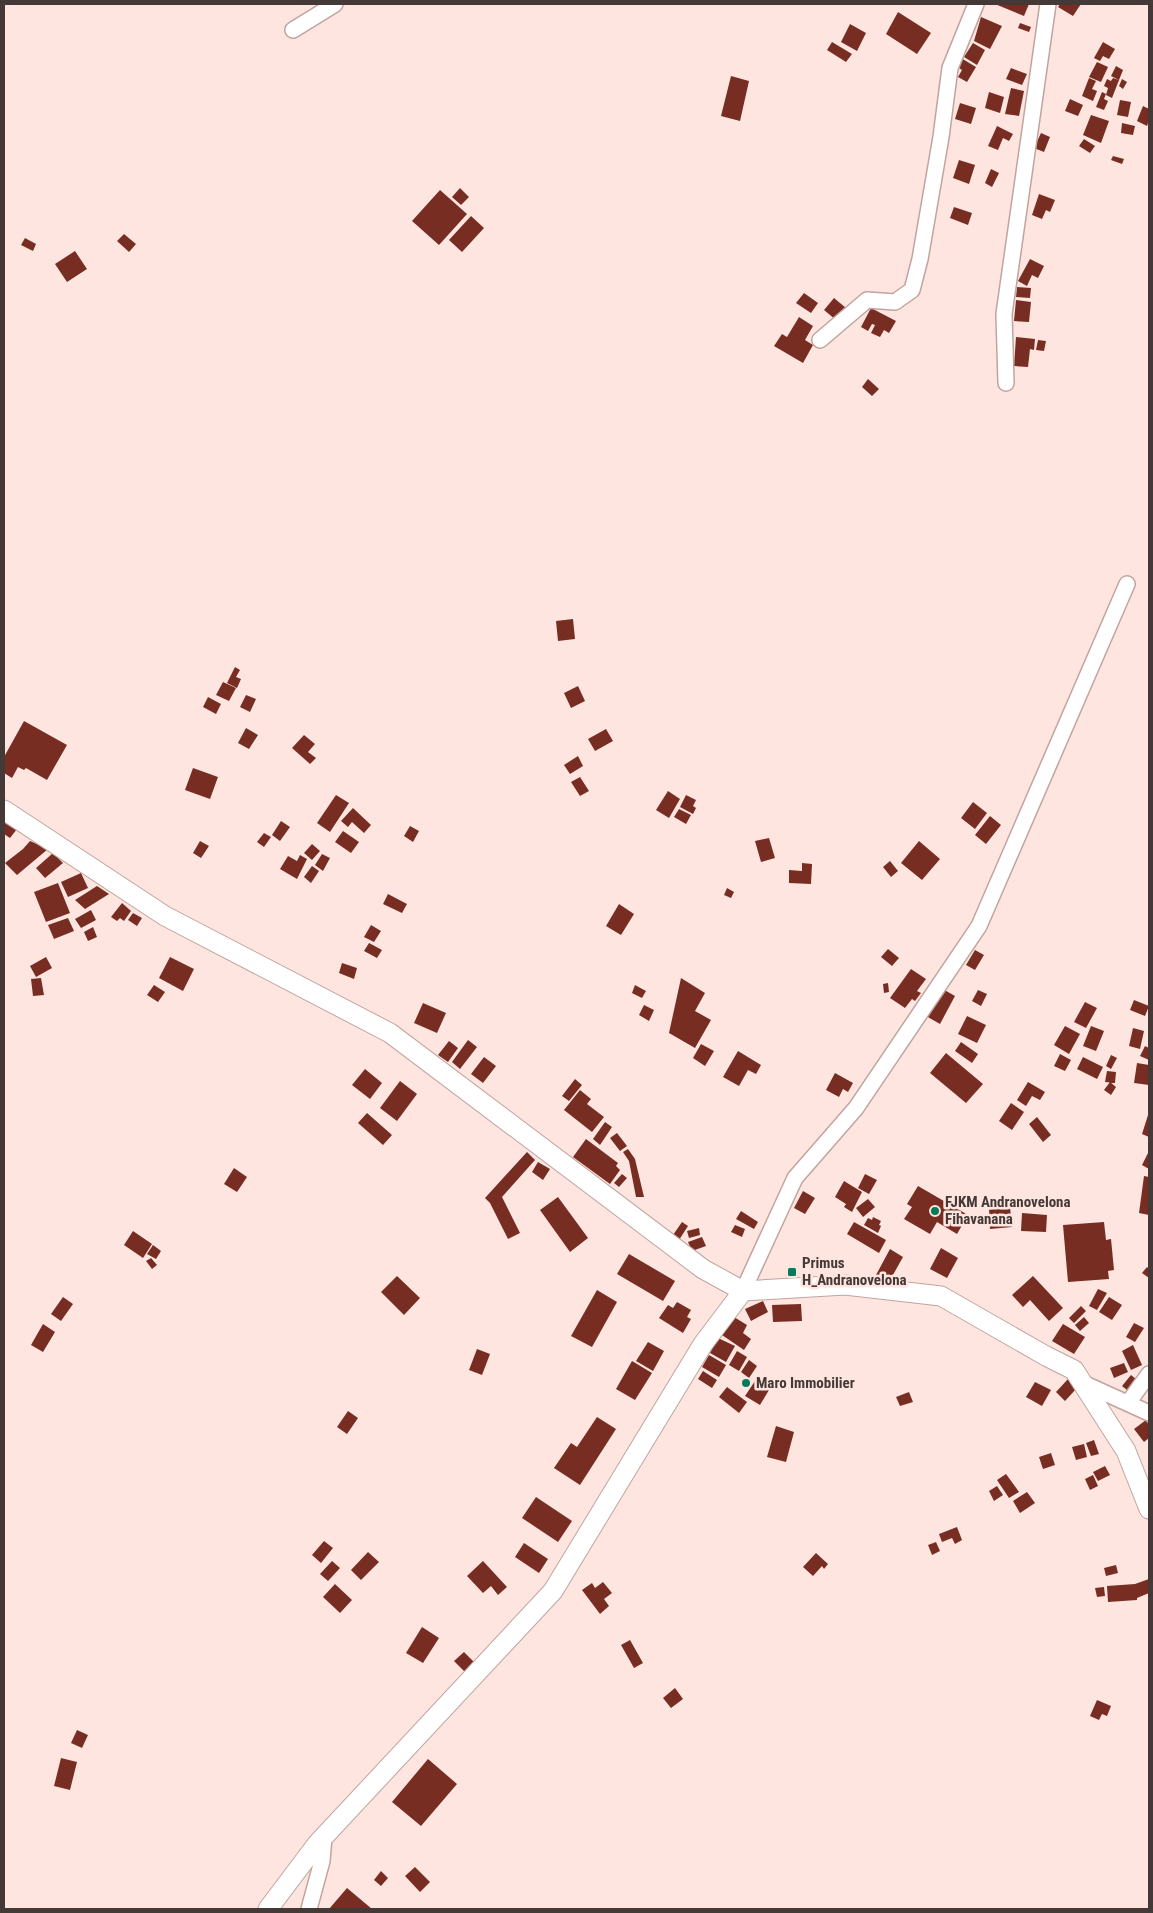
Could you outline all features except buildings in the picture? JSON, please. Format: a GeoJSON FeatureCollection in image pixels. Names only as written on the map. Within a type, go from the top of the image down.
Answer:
{"type":"FeatureCollection","features":[{"type":"Feature","properties":{"kind":"street"},"geometry":{"type":"LineString","coordinates":[[293,30],[334,4]]}},
{"type":"Feature","properties":{"kind":"street"},"geometry":{"type":"LineString","coordinates":[[820,340],[867,300],[895,302],[912,290],[920,259],[941,137],[950,68],[976,4]]}},
{"type":"Feature","properties":{"kind":"street"},"geometry":{"type":"LineString","coordinates":[[1006,383],[1004,314],[1048,4]]}},
{"type":"Feature","properties":{"kind":"street"},"geometry":{"type":"LineString","coordinates":[[268,1909],[324,1837],[553,1591],[703,1344],[743,1291],[794,1178],[856,1108],[979,926],[1127,584]]}},
{"type":"Feature","properties":{"kind":"street"},"geometry":{"type":"LineString","coordinates":[[4,810],[165,916],[390,1033],[703,1269],[743,1291],[845,1285],[941,1296],[1074,1370],[1126,1451],[1149,1509]]}},
{"type":"Feature","properties":{"kind":"street"},"geometry":{"type":"LineString","coordinates":[[1128,1403],[1149,1374]]}},
{"type":"Feature","properties":{"kind":"street"},"geometry":{"type":"LineString","coordinates":[[1083,1383],[1149,1413]]}},
{"type":"Feature","properties":{"kind":"street"},"geometry":{"type":"LineString","coordinates":[[309,1909],[322,1861],[324,1837]]}},
{"type":"Feature","properties":{"kind":"place","name":"FJKM Andranovelona Fihavanana"},"geometry":{"type":"Point","coordinates":[935,1211]}},
{"type":"Feature","properties":{"kind":"place","name":"Primus H_Andranovelona"},"geometry":{"type":"Point","coordinates":[792,1272]}},
{"type":"Feature","properties":{"kind":"place","name":"Maro Immobilier"},"geometry":{"type":"Point","coordinates":[746,1383]}}]}
